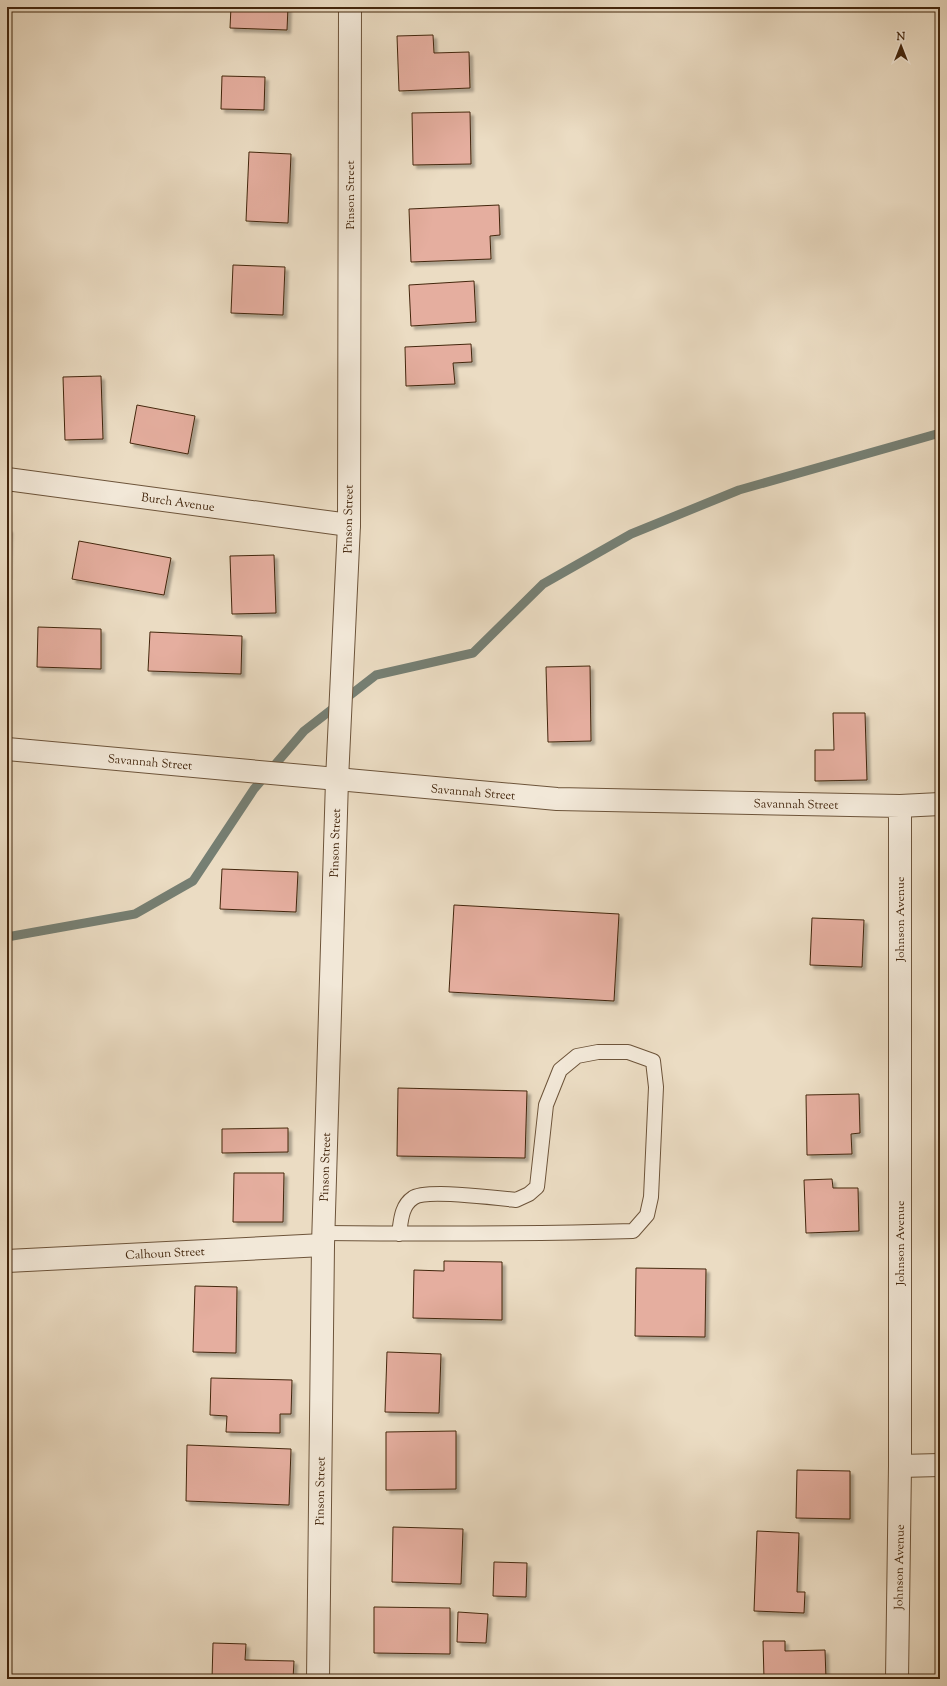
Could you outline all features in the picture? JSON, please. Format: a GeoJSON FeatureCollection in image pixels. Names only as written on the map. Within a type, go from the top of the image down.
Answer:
{"type":"FeatureCollection","features":[{"type":"Feature","properties":{"kind":"street","name":"Pinson Street"},"geometry":{"type":"LineString","coordinates":[[318,1679],[323,1239],[337,780],[349,525],[350,7]]}},
{"type":"Feature","properties":{"kind":"street","name":"Burch Avenue"},"geometry":{"type":"LineString","coordinates":[[7,479],[349,525]]}},
{"type":"Feature","properties":{"kind":"street","name":"Savannah Street"},"geometry":{"type":"LineString","coordinates":[[7,749],[557,799],[900,806],[940,804]]}},
{"type":"Feature","properties":{"kind":"street","name":"Johnson Avenue"},"geometry":{"type":"LineString","coordinates":[[897,1679],[900,1466],[900,806]]}},
{"type":"Feature","properties":{"kind":"street","name":"Calhoun Street"},"geometry":{"type":"LineString","coordinates":[[7,1261],[323,1239]]}},
{"type":"Feature","properties":{"kind":"street"},"geometry":{"type":"LineString","coordinates":[[900,1466],[940,1465]]}},
{"type":"Feature","properties":{"kind":"lane"},"geometry":{"type":"LineString","coordinates":[[323,1239],[399,1234],[517,1234],[633,1231],[648,1215],[651,1197],[656,1087],[653,1061],[628,1052],[598,1052],[577,1056],[560,1070],[546,1105],[537,1187],[529,1194],[516,1200],[429,1194],[413,1197],[403,1208],[399,1234]]}},
{"type":"Feature","properties":{"kind":"building"},"geometry":{"type":"Polygon","coordinates":[[[231,7],[288,7],[287,30],[230,28],[231,7]]]}},
{"type":"Feature","properties":{"kind":"building"},"geometry":{"type":"Polygon","coordinates":[[[433,35],[434,53],[469,52],[470,88],[399,91],[397,36],[433,35]]]}},
{"type":"Feature","properties":{"kind":"building"},"geometry":{"type":"Polygon","coordinates":[[[222,76],[265,77],[264,110],[221,109],[222,76]]]}},
{"type":"Feature","properties":{"kind":"building"},"geometry":{"type":"Polygon","coordinates":[[[470,112],[471,164],[413,165],[412,113],[470,112]]]}},
{"type":"Feature","properties":{"kind":"building"},"geometry":{"type":"Polygon","coordinates":[[[249,152],[291,154],[288,223],[246,221],[249,152]]]}},
{"type":"Feature","properties":{"kind":"building"},"geometry":{"type":"Polygon","coordinates":[[[499,205],[500,235],[490,236],[491,259],[411,262],[409,209],[499,205]]]}},
{"type":"Feature","properties":{"kind":"building"},"geometry":{"type":"Polygon","coordinates":[[[233,265],[285,267],[283,315],[231,313],[233,265]]]}},
{"type":"Feature","properties":{"kind":"building"},"geometry":{"type":"Polygon","coordinates":[[[474,281],[476,322],[411,326],[409,285],[474,281]]]}},
{"type":"Feature","properties":{"kind":"building"},"geometry":{"type":"Polygon","coordinates":[[[471,344],[472,362],[453,363],[455,384],[406,386],[405,347],[471,344]]]}},
{"type":"Feature","properties":{"kind":"building"},"geometry":{"type":"Polygon","coordinates":[[[101,376],[103,439],[65,440],[63,377],[101,376]]]}},
{"type":"Feature","properties":{"kind":"building"},"geometry":{"type":"Polygon","coordinates":[[[137,405],[195,416],[188,454],[130,443],[137,405]]]}},
{"type":"Feature","properties":{"kind":"building"},"geometry":{"type":"Polygon","coordinates":[[[7,529],[9,529],[7,576],[7,529]]]}},
{"type":"Feature","properties":{"kind":"building"},"geometry":{"type":"Polygon","coordinates":[[[79,541],[171,558],[164,595],[72,579],[79,541]]]}},
{"type":"Feature","properties":{"kind":"building"},"geometry":{"type":"Polygon","coordinates":[[[274,555],[276,613],[232,614],[230,556],[274,555]]]}},
{"type":"Feature","properties":{"kind":"building"},"geometry":{"type":"Polygon","coordinates":[[[38,627],[101,629],[101,669],[37,667],[38,627]]]}},
{"type":"Feature","properties":{"kind":"building"},"geometry":{"type":"Polygon","coordinates":[[[150,632],[242,636],[241,674],[148,671],[150,632]]]}},
{"type":"Feature","properties":{"kind":"building"},"geometry":{"type":"Polygon","coordinates":[[[590,666],[591,741],[548,742],[546,667],[590,666]]]}},
{"type":"Feature","properties":{"kind":"building"},"geometry":{"type":"Polygon","coordinates":[[[833,713],[865,713],[867,780],[815,781],[815,750],[834,750],[833,713]]]}},
{"type":"Feature","properties":{"kind":"building"},"geometry":{"type":"Polygon","coordinates":[[[222,869],[298,872],[296,912],[220,909],[222,869]]]}},
{"type":"Feature","properties":{"kind":"building"},"geometry":{"type":"Polygon","coordinates":[[[454,905],[619,914],[614,1001],[449,992],[454,905]]]}},
{"type":"Feature","properties":{"kind":"building"},"geometry":{"type":"Polygon","coordinates":[[[812,918],[864,920],[862,967],[810,965],[812,918]]]}},
{"type":"Feature","properties":{"kind":"building"},"geometry":{"type":"Polygon","coordinates":[[[398,1088],[527,1091],[525,1158],[397,1156],[398,1088]]]}},
{"type":"Feature","properties":{"kind":"building"},"geometry":{"type":"Polygon","coordinates":[[[859,1094],[860,1133],[851,1134],[852,1154],[807,1155],[806,1095],[859,1094]]]}},
{"type":"Feature","properties":{"kind":"building"},"geometry":{"type":"Polygon","coordinates":[[[288,1128],[288,1152],[222,1153],[222,1129],[288,1128]]]}},
{"type":"Feature","properties":{"kind":"building"},"geometry":{"type":"Polygon","coordinates":[[[234,1173],[284,1173],[283,1222],[233,1222],[234,1173]]]}},
{"type":"Feature","properties":{"kind":"building"},"geometry":{"type":"Polygon","coordinates":[[[832,1179],[833,1188],[858,1188],[859,1231],[806,1233],[804,1180],[832,1179]]]}},
{"type":"Feature","properties":{"kind":"building"},"geometry":{"type":"Polygon","coordinates":[[[444,1261],[502,1262],[502,1320],[413,1318],[414,1270],[444,1271],[444,1261]]]}},
{"type":"Feature","properties":{"kind":"building"},"geometry":{"type":"Polygon","coordinates":[[[636,1268],[706,1269],[705,1337],[635,1336],[636,1268]]]}},
{"type":"Feature","properties":{"kind":"building"},"geometry":{"type":"Polygon","coordinates":[[[195,1286],[237,1287],[236,1353],[193,1352],[195,1286]]]}},
{"type":"Feature","properties":{"kind":"building"},"geometry":{"type":"Polygon","coordinates":[[[387,1352],[441,1354],[439,1413],[385,1412],[387,1352]]]}},
{"type":"Feature","properties":{"kind":"building"},"geometry":{"type":"Polygon","coordinates":[[[211,1378],[292,1380],[291,1414],[280,1414],[280,1433],[226,1432],[227,1416],[210,1415],[211,1378]]]}},
{"type":"Feature","properties":{"kind":"building"},"geometry":{"type":"Polygon","coordinates":[[[456,1431],[456,1489],[386,1490],[386,1432],[456,1431]]]}},
{"type":"Feature","properties":{"kind":"building"},"geometry":{"type":"Polygon","coordinates":[[[187,1445],[291,1449],[289,1505],[186,1501],[187,1445]]]}},
{"type":"Feature","properties":{"kind":"building"},"geometry":{"type":"Polygon","coordinates":[[[797,1470],[850,1471],[850,1519],[796,1518],[797,1470]]]}},
{"type":"Feature","properties":{"kind":"building"},"geometry":{"type":"Polygon","coordinates":[[[393,1527],[463,1529],[461,1584],[392,1582],[393,1527]]]}},
{"type":"Feature","properties":{"kind":"building"},"geometry":{"type":"Polygon","coordinates":[[[757,1531],[799,1533],[797,1592],[805,1592],[804,1613],[754,1611],[757,1531]]]}},
{"type":"Feature","properties":{"kind":"building"},"geometry":{"type":"Polygon","coordinates":[[[494,1562],[527,1563],[526,1597],[493,1596],[494,1562]]]}},
{"type":"Feature","properties":{"kind":"building"},"geometry":{"type":"Polygon","coordinates":[[[374,1607],[450,1608],[450,1654],[374,1653],[374,1607]]]}},
{"type":"Feature","properties":{"kind":"building"},"geometry":{"type":"Polygon","coordinates":[[[458,1612],[488,1614],[486,1643],[457,1642],[458,1612]]]}},
{"type":"Feature","properties":{"kind":"building"},"geometry":{"type":"Polygon","coordinates":[[[763,1641],[785,1641],[785,1651],[825,1650],[826,1679],[764,1679],[763,1641]]]}},
{"type":"Feature","properties":{"kind":"building"},"geometry":{"type":"Polygon","coordinates":[[[213,1643],[246,1644],[245,1660],[294,1661],[293,1679],[212,1679],[213,1643]]]}},
{"type":"Feature","properties":{"kind":"waterway"},"geometry":{"type":"LineString","coordinates":[[7,937],[135,914],[193,881],[254,789],[304,731],[376,675],[473,653],[543,584],[631,534],[739,490],[940,433]]}}]}
